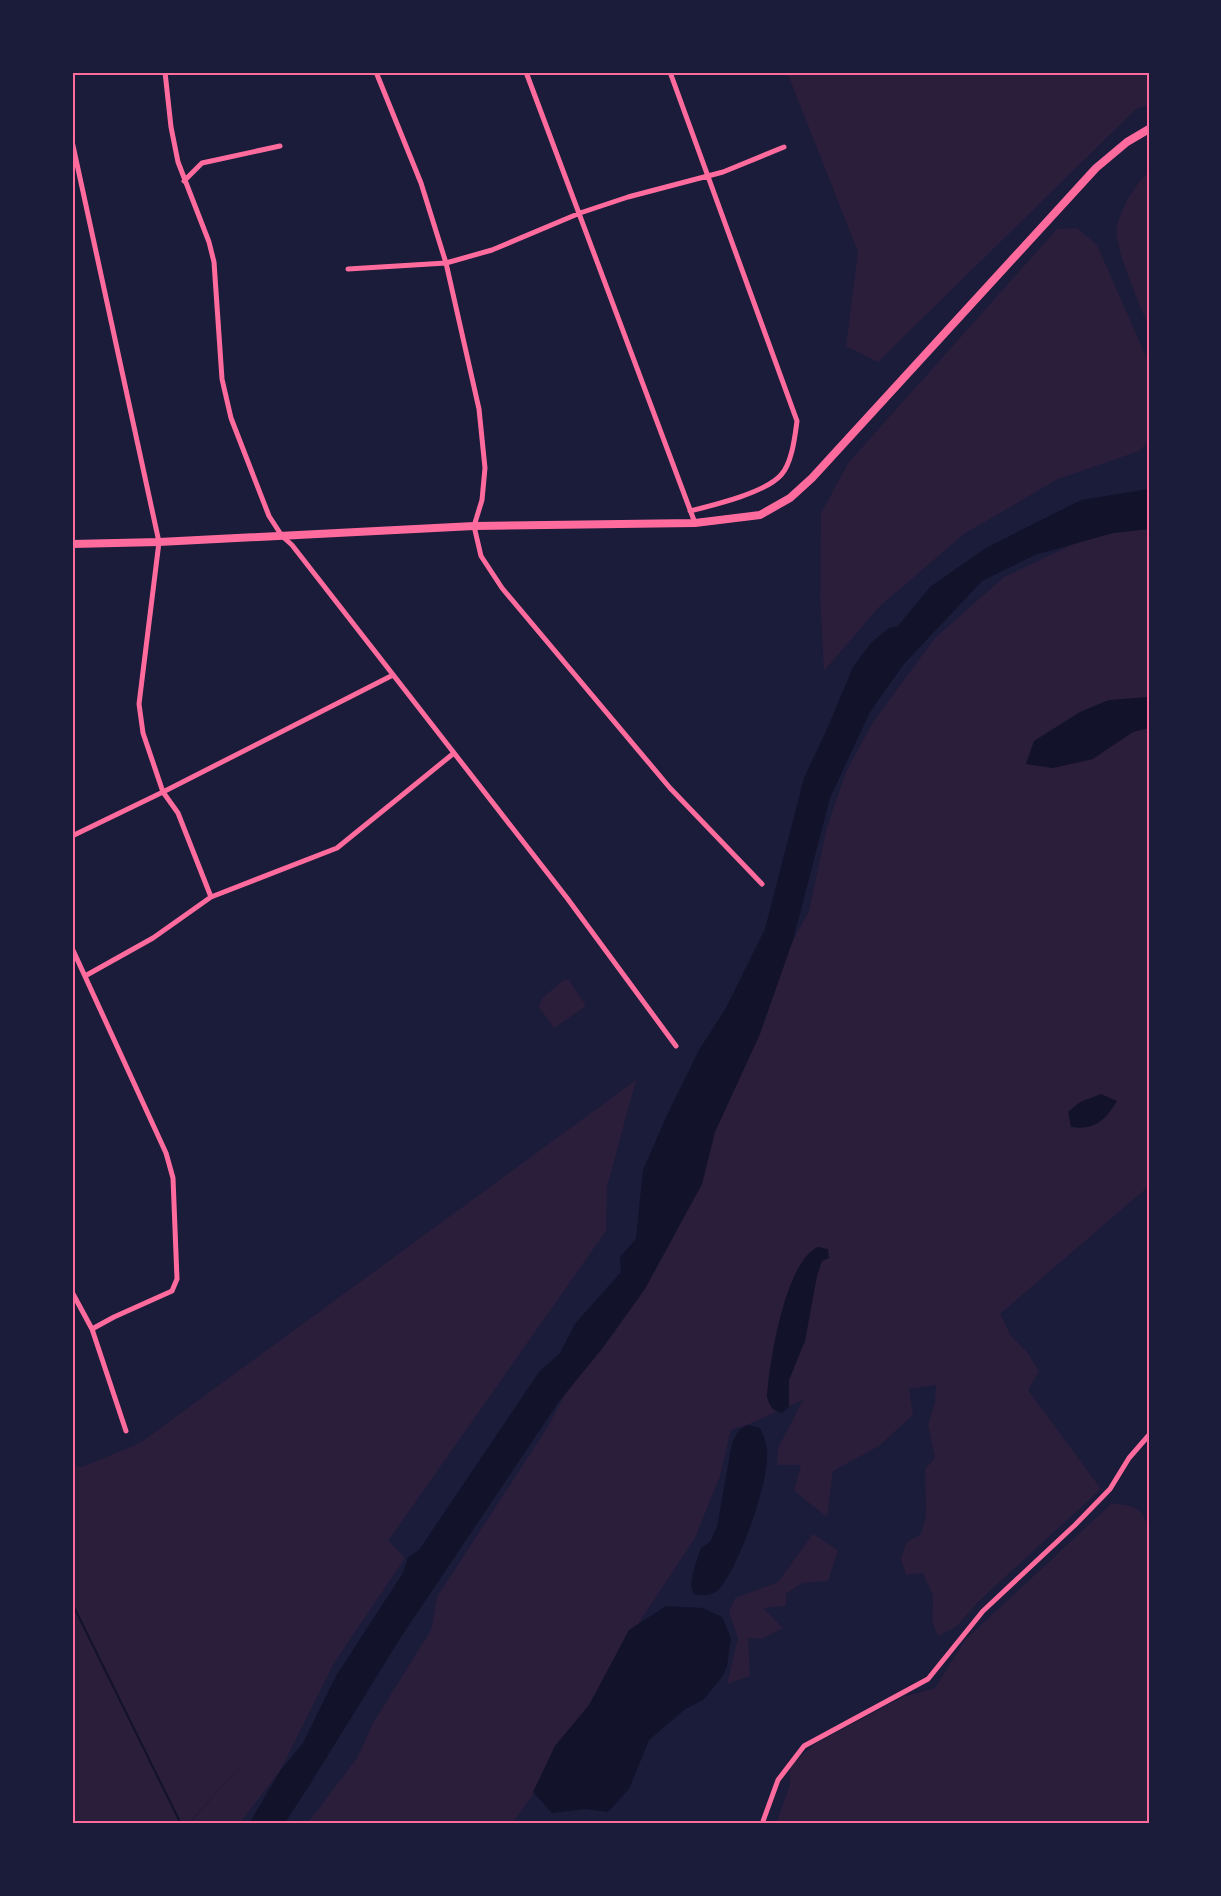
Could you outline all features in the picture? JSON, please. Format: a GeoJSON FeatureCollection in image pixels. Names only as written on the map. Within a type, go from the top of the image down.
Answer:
{"type":"FeatureCollection","features":[{"type":"Feature","properties":{"kind":"main road"},"geometry":{"type":"LineString","coordinates":[[72,544],[159,542],[474,526],[695,523],[760,515],[790,498],[812,478],[1096,168],[1127,142],[1149,129]]}},
{"type":"Feature","properties":{"kind":"street"},"geometry":{"type":"LineString","coordinates":[[165,72],[171,127],[184,181],[209,242],[214,262],[222,379],[231,418],[269,516],[282,536],[567,898],[676,1046]]}},
{"type":"Feature","properties":{"kind":"street"},"geometry":{"type":"LineString","coordinates":[[376,72],[421,183],[446,263],[479,409],[485,468],[482,500],[474,526],[481,556],[502,588],[670,788],[762,884]]}},
{"type":"Feature","properties":{"kind":"street"},"geometry":{"type":"LineString","coordinates":[[526,72],[695,523]]}},
{"type":"Feature","properties":{"kind":"street"},"geometry":{"type":"LineString","coordinates":[[670,72],[797,421],[793,449],[782,474],[760,488],[727,501],[690,511]]}},
{"type":"Feature","properties":{"kind":"street"},"geometry":{"type":"LineString","coordinates":[[72,145],[159,542],[139,704],[143,733],[163,792],[178,813],[211,897]]}},
{"type":"Feature","properties":{"kind":"street"},"geometry":{"type":"LineString","coordinates":[[184,181],[202,162],[279,146]]}},
{"type":"Feature","properties":{"kind":"street"},"geometry":{"type":"LineString","coordinates":[[348,269],[446,263],[492,250],[580,213],[628,197],[723,172],[784,147]]}},
{"type":"Feature","properties":{"kind":"street"},"geometry":{"type":"LineString","coordinates":[[72,836],[393,675]]}},
{"type":"Feature","properties":{"kind":"street"},"geometry":{"type":"LineString","coordinates":[[86,976],[153,938],[211,897],[337,848],[454,753]]}},
{"type":"Feature","properties":{"kind":"street"},"geometry":{"type":"LineString","coordinates":[[72,948],[166,1153],[173,1178],[177,1280],[172,1291],[92,1329]]}},
{"type":"Feature","properties":{"kind":"street"},"geometry":{"type":"LineString","coordinates":[[72,1292],[92,1329],[126,1431]]}},
{"type":"Feature","properties":{"kind":"street"},"geometry":{"type":"LineString","coordinates":[[762,1824],[778,1780],[804,1746],[928,1679],[983,1611],[1110,1489],[1129,1458],[1149,1436]]}},
{"type":"Feature","properties":{"kind":"shaded area"},"geometry":{"type":"Polygon","coordinates":[[[787,72],[1149,72],[1149,105],[1136,109],[878,362],[846,346],[858,252],[787,72]]]}},
{"type":"Feature","properties":{"kind":"shaded area"},"geometry":{"type":"Polygon","coordinates":[[[1149,171],[1149,328],[1123,262],[1117,227],[1125,203],[1149,171]]]}},
{"type":"Feature","properties":{"kind":"shaded area"},"geometry":{"type":"Polygon","coordinates":[[[1077,228],[1097,245],[1149,363],[1149,442],[1139,451],[1058,479],[964,534],[879,607],[824,671],[820,598],[821,513],[849,462],[1057,229],[1077,228]]]}},
{"type":"Feature","properties":{"kind":"shaded area"},"geometry":{"type":"Polygon","coordinates":[[[1149,489],[1149,529],[1113,533],[1035,555],[982,581],[903,665],[870,712],[830,798],[793,940],[760,1034],[715,1132],[702,1184],[645,1289],[601,1350],[560,1400],[401,1637],[284,1824],[249,1824],[280,1771],[303,1743],[336,1676],[403,1573],[408,1557],[419,1550],[539,1372],[560,1353],[575,1324],[621,1272],[620,1257],[636,1239],[643,1170],[699,1050],[726,1008],[765,929],[804,778],[853,667],[871,643],[889,628],[898,626],[930,587],[986,548],[1081,500],[1149,489]]]}},
{"type":"Feature","properties":{"kind":"shaded area"},"geometry":{"type":"Polygon","coordinates":[[[1149,529],[1149,1186],[1000,1314],[1011,1336],[1027,1352],[1039,1371],[1028,1390],[1101,1489],[981,1599],[956,1627],[938,1636],[932,1621],[933,1596],[923,1573],[906,1575],[901,1559],[906,1543],[921,1534],[926,1515],[925,1469],[935,1458],[928,1425],[935,1402],[936,1385],[909,1389],[913,1415],[879,1446],[833,1471],[827,1517],[794,1491],[801,1465],[777,1465],[778,1448],[803,1400],[731,1430],[720,1476],[695,1538],[640,1621],[542,1782],[512,1824],[307,1824],[357,1758],[373,1723],[431,1630],[437,1597],[547,1428],[566,1393],[615,1332],[793,940],[809,911],[827,827],[846,772],[873,722],[935,638],[1004,577],[1078,542],[1113,533],[1149,529]]]}},
{"type":"Feature","properties":{"kind":"shaded area"},"geometry":{"type":"Polygon","coordinates":[[[1149,697],[1149,728],[1133,732],[1093,759],[1053,768],[1026,764],[1034,741],[1080,712],[1109,700],[1149,697]]]}},
{"type":"Feature","properties":{"kind":"shaded area"},"geometry":{"type":"Polygon","coordinates":[[[564,980],[569,980],[586,1006],[554,1028],[539,1007],[542,998],[564,980]]]}},
{"type":"Feature","properties":{"kind":"shaded area"},"geometry":{"type":"Polygon","coordinates":[[[636,1080],[607,1187],[606,1231],[388,1541],[405,1558],[334,1663],[280,1771],[239,1824],[189,1824],[278,1724],[188,1824],[72,1824],[72,1465],[82,1467],[140,1443],[636,1080]]]}},
{"type":"Feature","properties":{"kind":"shaded area"},"geometry":{"type":"Polygon","coordinates":[[[1101,1094],[1117,1101],[1108,1114],[1092,1126],[1071,1127],[1068,1112],[1080,1102],[1101,1094]]]}},
{"type":"Feature","properties":{"kind":"shaded area"},"geometry":{"type":"Polygon","coordinates":[[[818,1247],[828,1249],[829,1258],[822,1261],[817,1276],[805,1341],[789,1380],[789,1407],[782,1413],[772,1408],[767,1397],[775,1339],[796,1272],[806,1256],[818,1247]]]}},
{"type":"Feature","properties":{"kind":"shaded area"},"geometry":{"type":"Polygon","coordinates":[[[747,1425],[760,1428],[767,1451],[757,1507],[735,1563],[720,1588],[708,1595],[694,1594],[691,1586],[693,1572],[701,1548],[710,1542],[717,1527],[732,1443],[739,1430],[747,1425]]]}},
{"type":"Feature","properties":{"kind":"shaded area"},"geometry":{"type":"Polygon","coordinates":[[[1112,1503],[1136,1508],[1143,1515],[1149,1528],[1149,1824],[776,1824],[790,1785],[790,1765],[817,1743],[903,1697],[935,1688],[965,1640],[1112,1503]]]}},
{"type":"Feature","properties":{"kind":"shaded area"},"geometry":{"type":"Polygon","coordinates":[[[813,1534],[838,1550],[828,1581],[802,1583],[786,1594],[786,1606],[763,1608],[783,1628],[762,1639],[748,1638],[750,1676],[727,1684],[738,1638],[729,1613],[735,1598],[778,1582],[813,1534]]]}},
{"type":"Feature","properties":{"kind":"shaded area"},"geometry":{"type":"Polygon","coordinates":[[[666,1606],[702,1608],[722,1617],[731,1638],[727,1666],[722,1677],[704,1699],[684,1710],[649,1740],[629,1789],[608,1812],[586,1809],[552,1813],[533,1792],[555,1746],[589,1705],[629,1630],[666,1606]]]}},
{"type":"Feature","properties":{"kind":"waterway"},"geometry":{"type":"LineString","coordinates":[[72,1603],[181,1824]]}}]}
